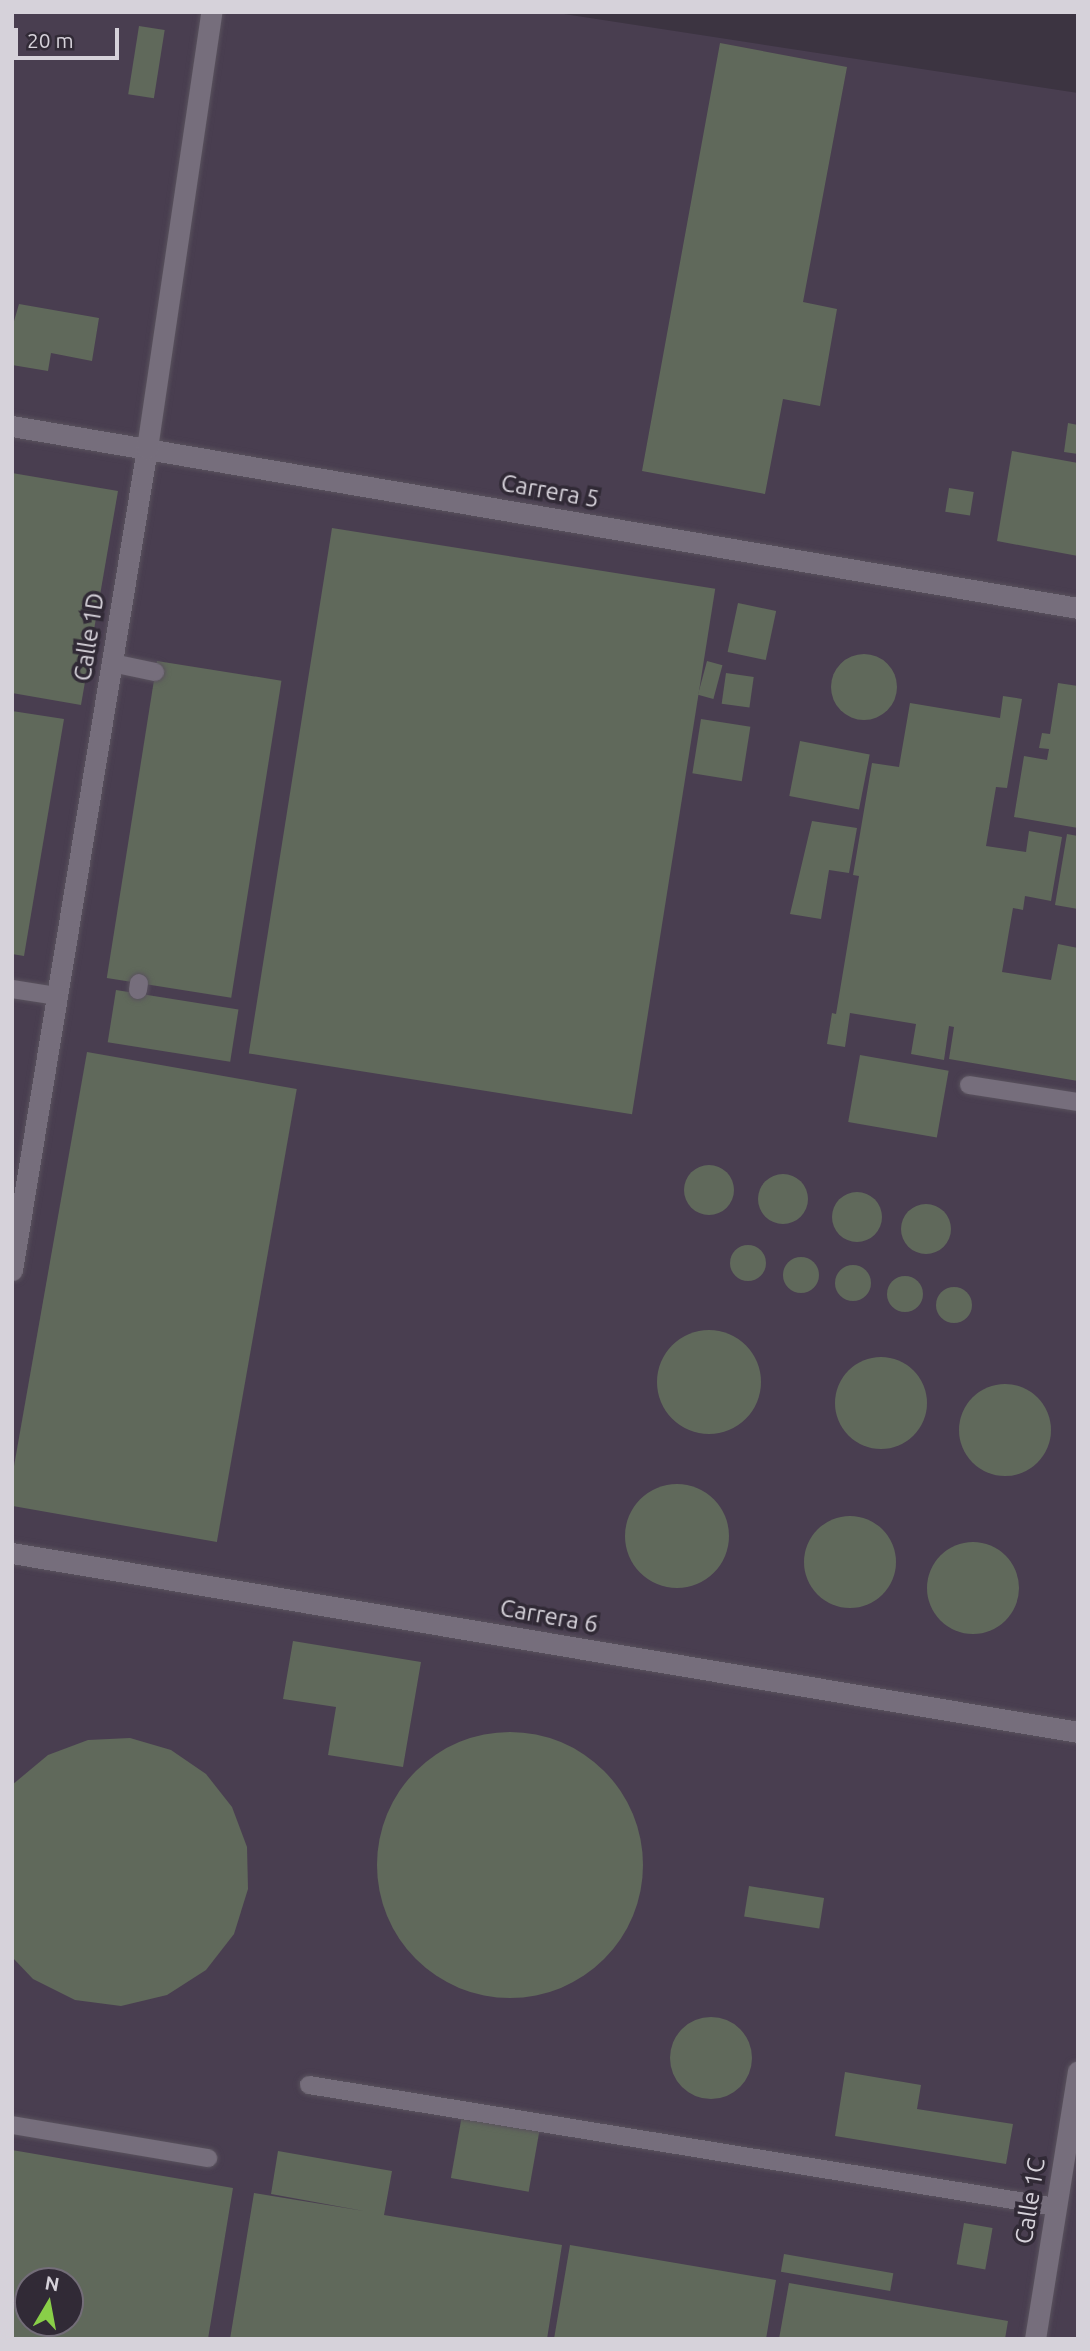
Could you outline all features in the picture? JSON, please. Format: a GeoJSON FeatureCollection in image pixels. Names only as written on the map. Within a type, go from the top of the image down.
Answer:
{"type":"FeatureCollection","features":[{"type":"Feature","properties":{"kind":"street","name":"Calle 1D"},"geometry":{"type":"LineString","coordinates":[[12,1270],[147,448],[211,12]]}},
{"type":"Feature","properties":{"kind":"street","name":"Carrera 5"},"geometry":{"type":"LineString","coordinates":[[12,426],[1078,608]]}},
{"type":"Feature","properties":{"kind":"street","name":"Carrera 6"},"geometry":{"type":"LineString","coordinates":[[12,1553],[1078,1732]]}},
{"type":"Feature","properties":{"kind":"street","name":"Calle 1C"},"geometry":{"type":"LineString","coordinates":[[1035,2339],[1078,2071]]}},
{"type":"Feature","properties":{"kind":"lane"},"geometry":{"type":"LineString","coordinates":[[112,663],[155,672]]}},
{"type":"Feature","properties":{"kind":"lane"},"geometry":{"type":"LineString","coordinates":[[12,989],[57,996]]}},
{"type":"Feature","properties":{"kind":"lane"},"geometry":{"type":"LineString","coordinates":[[969,1085],[1078,1102]]}},
{"type":"Feature","properties":{"kind":"lane"},"geometry":{"type":"LineString","coordinates":[[309,2085],[1056,2207]]}},
{"type":"Feature","properties":{"kind":"lane"},"geometry":{"type":"LineString","coordinates":[[12,2125],[208,2158]]}},
{"type":"Feature","properties":{"kind":"shaded area"},"geometry":{"type":"Polygon","coordinates":[[[12,12],[551,12],[1078,93],[1078,2339],[12,2339],[12,12]]]}},
{"type":"Feature","properties":{"kind":"building"},"geometry":{"type":"Polygon","coordinates":[[[139,26],[165,30],[154,98],[128,94],[139,26]]]}},
{"type":"Feature","properties":{"kind":"building"},"geometry":{"type":"Polygon","coordinates":[[[720,43],[847,67],[803,302],[837,309],[820,406],[783,399],[765,494],[642,471],[720,43]]]}},
{"type":"Feature","properties":{"kind":"building"},"geometry":{"type":"Polygon","coordinates":[[[19,304],[99,318],[92,361],[51,353],[48,371],[12,365],[12,328],[19,304]]]}},
{"type":"Feature","properties":{"kind":"building"},"geometry":{"type":"Polygon","coordinates":[[[1068,423],[1078,425],[1078,454],[1064,452],[1068,423]]]}},
{"type":"Feature","properties":{"kind":"building"},"geometry":{"type":"Polygon","coordinates":[[[1012,451],[1078,463],[1078,556],[997,541],[1012,451]]]}},
{"type":"Feature","properties":{"kind":"building"},"geometry":{"type":"Polygon","coordinates":[[[12,473],[118,491],[81,705],[12,693],[12,473]]]}},
{"type":"Feature","properties":{"kind":"building"},"geometry":{"type":"Polygon","coordinates":[[[949,488],[974,492],[970,516],[945,512],[949,488]]]}},
{"type":"Feature","properties":{"kind":"building"},"geometry":{"type":"Polygon","coordinates":[[[332,528],[715,589],[632,1114],[249,1053],[332,528]]]}},
{"type":"Feature","properties":{"kind":"building"},"geometry":{"type":"Polygon","coordinates":[[[738,603],[776,611],[766,660],[728,652],[738,603]]]}},
{"type":"Feature","properties":{"kind":"building"},"geometry":{"type":"Polygon","coordinates":[[[864,654],[877,657],[887,664],[894,674],[897,687],[894,700],[887,710],[877,717],[864,720],[851,717],[841,710],[834,700],[831,687],[834,674],[841,664],[851,657],[864,654]]]}},
{"type":"Feature","properties":{"kind":"building"},"geometry":{"type":"Polygon","coordinates":[[[157,661],[281,681],[231,998],[107,978],[157,661]]]}},
{"type":"Feature","properties":{"kind":"building"},"geometry":{"type":"Polygon","coordinates":[[[707,661],[722,665],[713,699],[698,695],[707,661]]]}},
{"type":"Feature","properties":{"kind":"building"},"geometry":{"type":"Polygon","coordinates":[[[726,673],[754,677],[749,708],[722,704],[726,673]]]}},
{"type":"Feature","properties":{"kind":"building"},"geometry":{"type":"Polygon","coordinates":[[[1058,683],[1078,686],[1078,828],[1014,817],[1024,756],[1047,760],[1049,749],[1039,748],[1042,733],[1050,734],[1058,683]]]}},
{"type":"Feature","properties":{"kind":"building"},"geometry":{"type":"Polygon","coordinates":[[[1003,696],[1022,699],[1007,788],[996,787],[986,846],[1026,852],[1029,831],[1062,837],[1051,901],[1025,896],[1023,910],[1013,908],[1002,972],[1051,980],[1058,944],[1078,948],[1078,1081],[949,1059],[954,1027],[949,1026],[944,1060],[911,1054],[916,1024],[850,1013],[845,1047],[827,1044],[832,1013],[836,1014],[859,876],[853,875],[872,763],[899,767],[910,703],[1000,718],[1003,696]]]}},
{"type":"Feature","properties":{"kind":"building"},"geometry":{"type":"Polygon","coordinates":[[[12,711],[64,719],[24,956],[12,954],[12,711]]]}},
{"type":"Feature","properties":{"kind":"building"},"geometry":{"type":"Polygon","coordinates":[[[701,719],[750,727],[742,781],[692,773],[701,719]]]}},
{"type":"Feature","properties":{"kind":"building"},"geometry":{"type":"Polygon","coordinates":[[[800,741],[870,755],[859,810],[789,796],[800,741]]]}},
{"type":"Feature","properties":{"kind":"building"},"geometry":{"type":"Polygon","coordinates":[[[812,821],[857,828],[849,873],[829,870],[821,919],[790,914],[812,821]]]}},
{"type":"Feature","properties":{"kind":"building"},"geometry":{"type":"Polygon","coordinates":[[[1067,834],[1078,836],[1078,909],[1055,905],[1067,834]]]}},
{"type":"Feature","properties":{"kind":"building"},"geometry":{"type":"Polygon","coordinates":[[[116,990],[238,1009],[230,1062],[108,1042],[116,990]]]}},
{"type":"Feature","properties":{"kind":"building"},"geometry":{"type":"Polygon","coordinates":[[[87,1052],[297,1089],[217,1542],[12,1506],[12,1477],[87,1052]]]}},
{"type":"Feature","properties":{"kind":"building"},"geometry":{"type":"Polygon","coordinates":[[[860,1055],[949,1071],[937,1138],[848,1122],[860,1055]]]}},
{"type":"Feature","properties":{"kind":"building"},"geometry":{"type":"Polygon","coordinates":[[[699,1166],[719,1166],[733,1180],[733,1200],[719,1214],[699,1214],[685,1200],[685,1180],[699,1166]]]}},
{"type":"Feature","properties":{"kind":"building"},"geometry":{"type":"Polygon","coordinates":[[[773,1175],[793,1175],[807,1189],[807,1209],[793,1223],[773,1223],[759,1209],[759,1189],[773,1175]]]}},
{"type":"Feature","properties":{"kind":"building"},"geometry":{"type":"Polygon","coordinates":[[[847,1193],[867,1193],[881,1207],[881,1227],[867,1241],[847,1241],[833,1227],[833,1207],[847,1193]]]}},
{"type":"Feature","properties":{"kind":"building"},"geometry":{"type":"Polygon","coordinates":[[[916,1205],[936,1205],[950,1219],[950,1239],[936,1253],[916,1253],[902,1239],[902,1219],[916,1205]]]}},
{"type":"Feature","properties":{"kind":"building"},"geometry":{"type":"Polygon","coordinates":[[[748,1245],[761,1250],[766,1263],[761,1276],[748,1281],[735,1276],[730,1263],[735,1250],[748,1245]]]}},
{"type":"Feature","properties":{"kind":"building"},"geometry":{"type":"Polygon","coordinates":[[[801,1257],[814,1262],[819,1275],[814,1288],[801,1293],[788,1288],[783,1275],[788,1262],[801,1257]]]}},
{"type":"Feature","properties":{"kind":"building"},"geometry":{"type":"Polygon","coordinates":[[[853,1265],[866,1270],[871,1283],[866,1296],[853,1301],[840,1296],[835,1283],[840,1270],[853,1265]]]}},
{"type":"Feature","properties":{"kind":"building"},"geometry":{"type":"Polygon","coordinates":[[[905,1276],[918,1281],[923,1294],[918,1307],[905,1312],[892,1307],[887,1294],[892,1281],[905,1276]]]}},
{"type":"Feature","properties":{"kind":"building"},"geometry":{"type":"Polygon","coordinates":[[[954,1287],[967,1292],[972,1305],[967,1318],[954,1323],[941,1318],[936,1305],[941,1292],[954,1287]]]}},
{"type":"Feature","properties":{"kind":"building"},"geometry":{"type":"Polygon","coordinates":[[[709,1330],[729,1334],[746,1345],[757,1362],[761,1382],[757,1402],[746,1419],[729,1430],[709,1434],[689,1430],[672,1419],[661,1402],[657,1382],[661,1362],[672,1345],[689,1334],[709,1330]]]}},
{"type":"Feature","properties":{"kind":"building"},"geometry":{"type":"Polygon","coordinates":[[[881,1357],[899,1361],[913,1371],[923,1385],[927,1403],[923,1421],[913,1435],[899,1445],[881,1449],[863,1445],[849,1435],[839,1421],[835,1403],[839,1385],[849,1371],[863,1361],[881,1357]]]}},
{"type":"Feature","properties":{"kind":"building"},"geometry":{"type":"Polygon","coordinates":[[[1005,1384],[1022,1388],[1037,1398],[1047,1413],[1051,1430],[1047,1447],[1037,1462],[1022,1472],[1005,1476],[988,1472],[973,1462],[963,1447],[959,1430],[963,1413],[973,1398],[988,1388],[1005,1384]]]}},
{"type":"Feature","properties":{"kind":"building"},"geometry":{"type":"Polygon","coordinates":[[[677,1484],[697,1488],[714,1499],[725,1516],[729,1536],[725,1556],[714,1573],[697,1584],[677,1588],[657,1584],[640,1573],[629,1556],[625,1536],[629,1516],[640,1499],[657,1488],[677,1484]]]}},
{"type":"Feature","properties":{"kind":"building"},"geometry":{"type":"Polygon","coordinates":[[[850,1516],[868,1520],[882,1530],[892,1544],[896,1562],[892,1580],[882,1594],[868,1604],[850,1608],[832,1604],[818,1594],[808,1580],[804,1562],[808,1544],[818,1530],[832,1520],[850,1516]]]}},
{"type":"Feature","properties":{"kind":"building"},"geometry":{"type":"Polygon","coordinates":[[[973,1542],[991,1546],[1005,1556],[1015,1570],[1019,1588],[1015,1606],[1005,1620],[991,1630],[973,1634],[955,1630],[941,1620],[931,1606],[927,1588],[931,1570],[941,1556],[955,1546],[973,1542]]]}},
{"type":"Feature","properties":{"kind":"building"},"geometry":{"type":"Polygon","coordinates":[[[293,1641],[421,1662],[403,1767],[328,1755],[336,1707],[283,1699],[293,1641]]]}},
{"type":"Feature","properties":{"kind":"building"},"geometry":{"type":"Polygon","coordinates":[[[497,1732],[523,1732],[549,1737],[573,1747],[595,1762],[613,1780],[628,1802],[638,1826],[643,1865],[638,1904],[628,1928],[613,1950],[595,1968],[573,1983],[549,1993],[523,1998],[497,1998],[471,1993],[447,1983],[425,1968],[407,1950],[392,1928],[382,1904],[377,1878],[377,1852],[382,1826],[392,1802],[407,1780],[425,1762],[447,1747],[471,1737],[497,1732]]]}},
{"type":"Feature","properties":{"kind":"building"},"geometry":{"type":"Polygon","coordinates":[[[130,1738],[171,1750],[206,1774],[232,1807],[247,1847],[248,1889],[234,1934],[206,1970],[167,1995],[121,2006],[75,2000],[33,1979],[12,1957],[12,1785],[48,1755],[88,1740],[130,1738]]]}},
{"type":"Feature","properties":{"kind":"building"},"geometry":{"type":"Polygon","coordinates":[[[749,1886],[824,1898],[819,1929],[744,1917],[749,1886]]]}},
{"type":"Feature","properties":{"kind":"building"},"geometry":{"type":"Polygon","coordinates":[[[711,2017],[727,2020],[740,2029],[749,2042],[752,2058],[749,2074],[740,2087],[727,2096],[711,2099],[695,2096],[682,2087],[673,2074],[670,2058],[673,2042],[682,2029],[695,2020],[711,2017]]]}},
{"type":"Feature","properties":{"kind":"building"},"geometry":{"type":"Polygon","coordinates":[[[845,2072],[921,2085],[917,2109],[1013,2124],[1006,2164],[835,2136],[845,2072]]]}},
{"type":"Feature","properties":{"kind":"building"},"geometry":{"type":"Polygon","coordinates":[[[462,2115],[540,2129],[529,2192],[451,2178],[462,2115]]]}},
{"type":"Feature","properties":{"kind":"building"},"geometry":{"type":"Polygon","coordinates":[[[12,2150],[233,2188],[208,2339],[12,2339],[12,2150]]]}},
{"type":"Feature","properties":{"kind":"building"},"geometry":{"type":"Polygon","coordinates":[[[278,2151],[392,2171],[384,2215],[562,2245],[547,2339],[230,2339],[254,2193],[364,2211],[271,2194],[278,2151]]]}},
{"type":"Feature","properties":{"kind":"building"},"geometry":{"type":"Polygon","coordinates":[[[964,2223],[993,2228],[985,2269],[957,2264],[964,2223]]]}},
{"type":"Feature","properties":{"kind":"building"},"geometry":{"type":"Polygon","coordinates":[[[570,2245],[776,2280],[766,2339],[554,2339],[570,2245]]]}},
{"type":"Feature","properties":{"kind":"building"},"geometry":{"type":"Polygon","coordinates":[[[784,2254],[893,2273],[890,2291],[781,2272],[784,2254]]]}},
{"type":"Feature","properties":{"kind":"building"},"geometry":{"type":"Polygon","coordinates":[[[789,2283],[1008,2321],[1005,2339],[779,2339],[789,2283]]]}}]}
